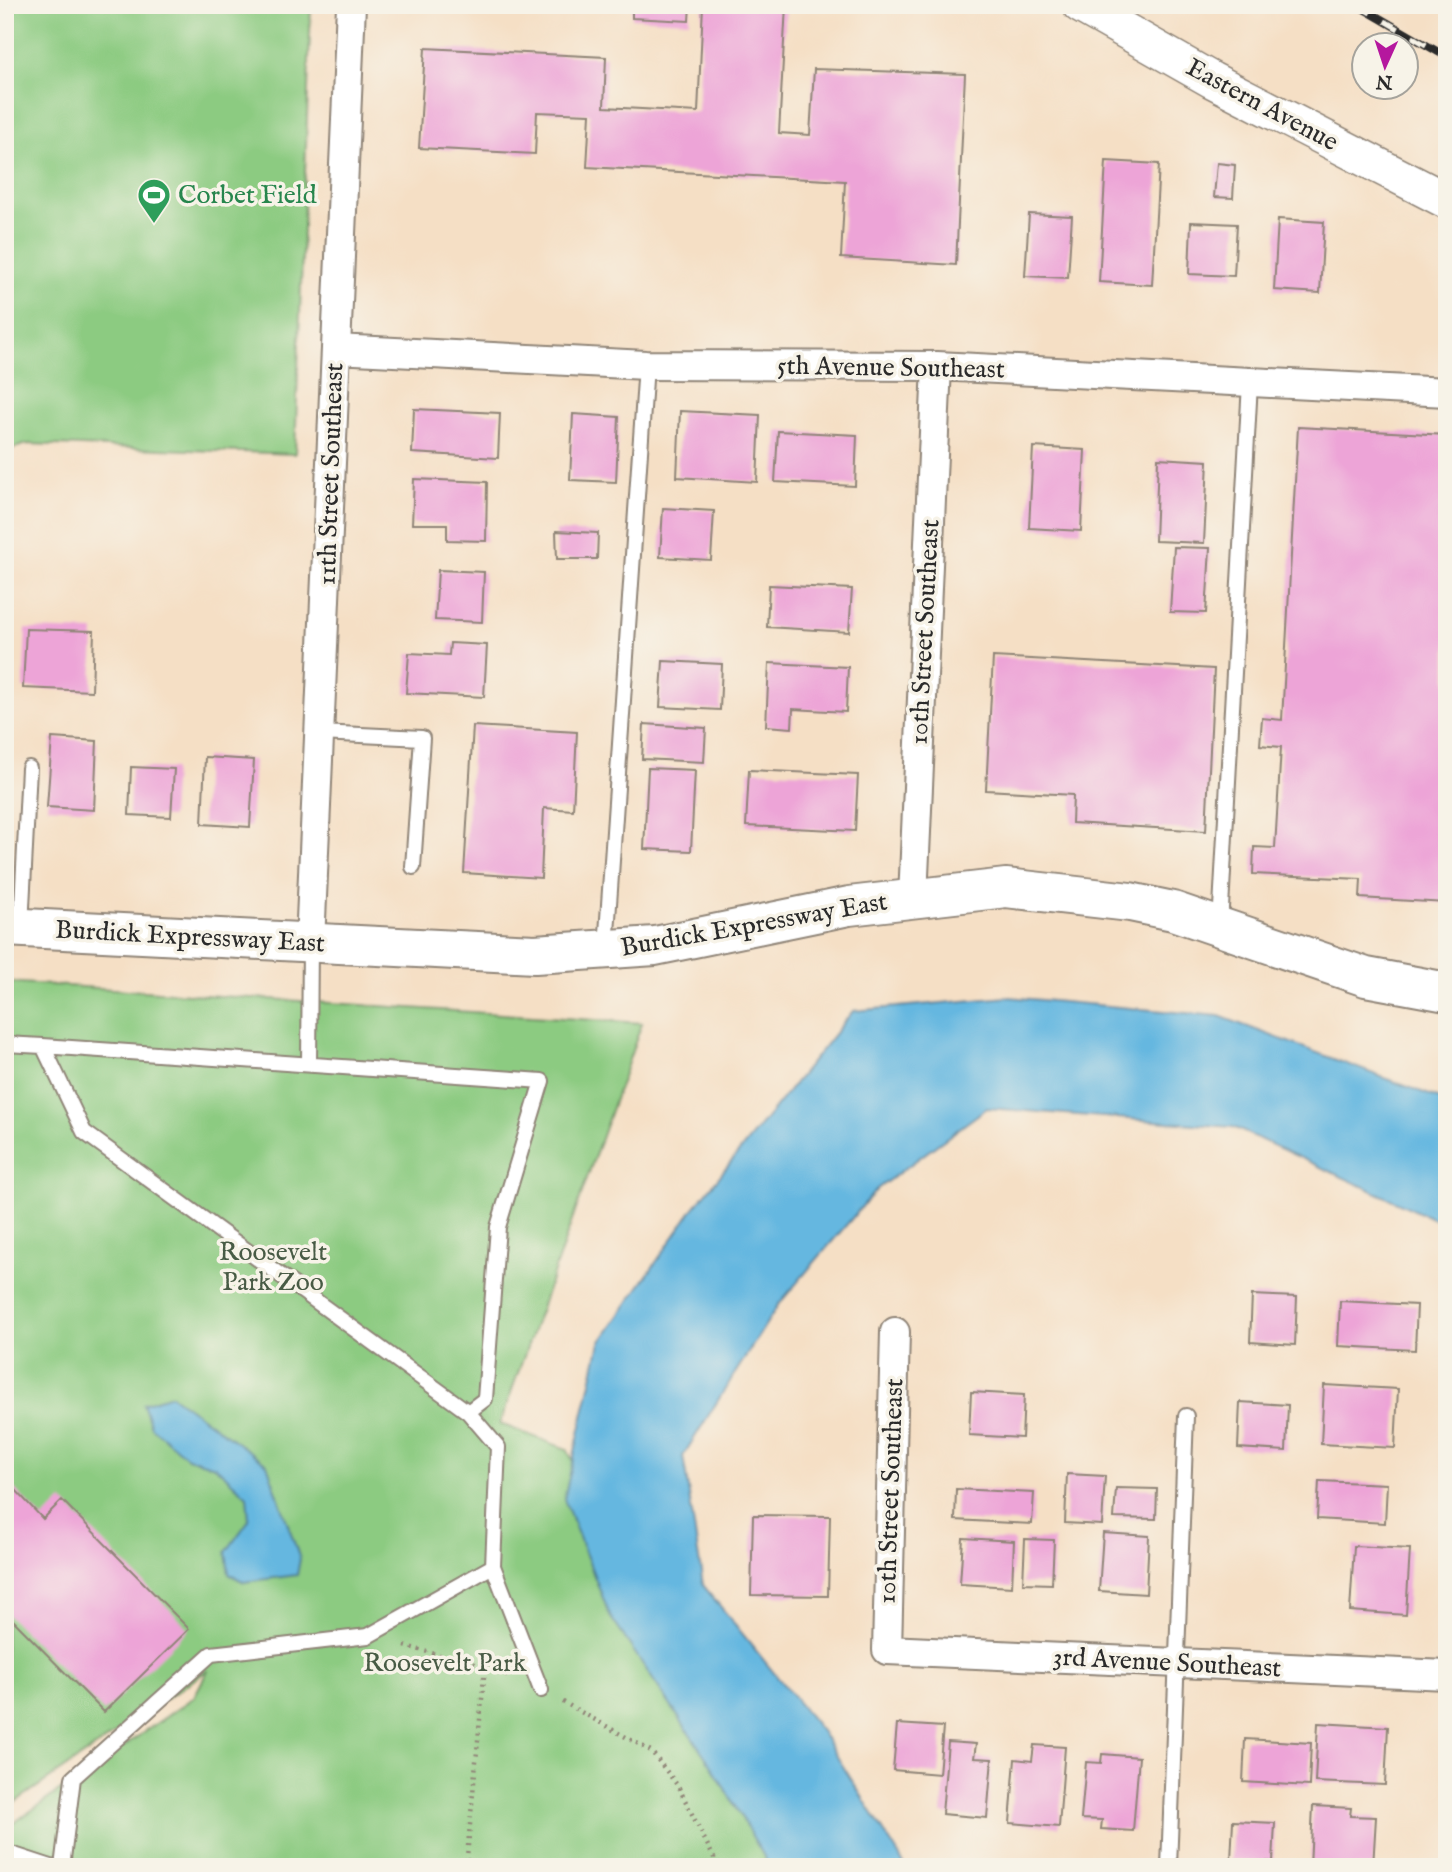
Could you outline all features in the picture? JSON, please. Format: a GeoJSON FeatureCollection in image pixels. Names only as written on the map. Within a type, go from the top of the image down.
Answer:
{"type":"FeatureCollection","features":[{"type":"Feature","properties":{"kind":"main road","name":"Burdick Expressway East"},"geometry":{"type":"LineString","coordinates":[[13,928],[535,954],[655,946],[849,906],[1006,888],[1130,902],[1172,911],[1366,977],[1447,992]]}},
{"type":"Feature","properties":{"kind":"street","name":"11th Street Southeast"},"geometry":{"type":"LineString","coordinates":[[310,943],[351,5]]}},
{"type":"Feature","properties":{"kind":"street","name":"Eastern Avenue"},"geometry":{"type":"LineString","coordinates":[[1080,5],[1212,80],[1447,201]]}},
{"type":"Feature","properties":{"kind":"street","name":"5th Avenue Southeast"},"geometry":{"type":"LineString","coordinates":[[336,349],[646,365],[937,366],[1447,392]]}},
{"type":"Feature","properties":{"kind":"street","name":"10th Street Southeast"},"geometry":{"type":"LineString","coordinates":[[913,898],[937,366]]}},
{"type":"Feature","properties":{"kind":"street","name":"10th Street Southeast"},"geometry":{"type":"LineString","coordinates":[[887,1650],[895,1332]]}},
{"type":"Feature","properties":{"kind":"street","name":"3rd Avenue Southeast"},"geometry":{"type":"LineString","coordinates":[[887,1650],[1447,1675]]}},
{"type":"Feature","properties":{"kind":"lane"},"geometry":{"type":"LineString","coordinates":[[606,949],[646,365]]}},
{"type":"Feature","properties":{"kind":"lane"},"geometry":{"type":"LineString","coordinates":[[1220,927],[1250,383]]}},
{"type":"Feature","properties":{"kind":"lane"},"geometry":{"type":"LineString","coordinates":[[320,733],[422,738],[413,867]]}},
{"type":"Feature","properties":{"kind":"lane"},"geometry":{"type":"LineString","coordinates":[[13,928],[29,768]]}},
{"type":"Feature","properties":{"kind":"lane"},"geometry":{"type":"LineString","coordinates":[[309,1064],[310,943]]}},
{"type":"Feature","properties":{"kind":"lane"},"geometry":{"type":"LineString","coordinates":[[5,1044],[542,1081],[498,1227],[485,1399],[468,1412]]}},
{"type":"Feature","properties":{"kind":"lane"},"geometry":{"type":"LineString","coordinates":[[43,1046],[84,1132],[468,1412],[498,1447],[494,1566],[541,1689]]}},
{"type":"Feature","properties":{"kind":"lane"},"geometry":{"type":"LineString","coordinates":[[1169,1867],[1186,1416]]}},
{"type":"Feature","properties":{"kind":"lane"},"geometry":{"type":"LineString","coordinates":[[62,1867],[74,1777],[211,1654],[368,1636],[494,1566]]}},
{"type":"Feature","properties":{"kind":"lane"},"geometry":{"type":"LineString","coordinates":[[5,1852],[51,1867]]}},
{"type":"Feature","properties":{"kind":"path"},"geometry":{"type":"LineString","coordinates":[[368,1636],[485,1667],[541,1689],[651,1751],[678,1786],[714,1858],[713,1867]]}},
{"type":"Feature","properties":{"kind":"path"},"geometry":{"type":"LineString","coordinates":[[466,1867],[485,1667]]}},
{"type":"Feature","properties":{"kind":"green space","name":"Corbet Field"},"geometry":{"type":"Polygon","coordinates":[[[5,5],[311,5],[295,454],[27,444],[5,451],[5,5]]]}},
{"type":"Feature","properties":{"kind":"green space","name":"Roosevelt Park Zoo"},"geometry":{"type":"Polygon","coordinates":[[[5,982],[642,1023],[500,1424],[567,1449],[775,1867],[5,1867],[5,1829],[194,1697],[208,1670],[5,1809],[5,982]]]}},
{"type":"Feature","properties":{"kind":"water"},"geometry":{"type":"Polygon","coordinates":[[[1008,997],[1219,1016],[1443,1100],[1447,1130],[1447,1225],[1233,1127],[987,1108],[877,1189],[778,1305],[683,1456],[703,1585],[821,1731],[906,1867],[770,1867],[713,1768],[610,1616],[564,1499],[600,1343],[693,1209],[853,1011],[1008,997]]]}},
{"type":"Feature","properties":{"kind":"water"},"geometry":{"type":"Polygon","coordinates":[[[171,1395],[267,1464],[300,1559],[297,1575],[244,1582],[229,1574],[226,1552],[249,1520],[247,1496],[215,1466],[188,1458],[151,1427],[143,1404],[171,1395]]]}},
{"type":"Feature","properties":{"kind":"building"},"geometry":{"type":"Polygon","coordinates":[[[632,5],[690,5],[689,21],[632,18],[632,5]]]}},
{"type":"Feature","properties":{"kind":"building"},"geometry":{"type":"Polygon","coordinates":[[[703,5],[786,5],[779,133],[810,135],[814,69],[965,74],[956,265],[841,258],[845,181],[587,167],[590,114],[537,112],[535,154],[419,148],[425,48],[606,57],[604,107],[698,112],[703,5]]]}},
{"type":"Feature","properties":{"kind":"building"},"geometry":{"type":"Polygon","coordinates":[[[1106,161],[1159,164],[1152,285],[1099,282],[1106,161]]]}},
{"type":"Feature","properties":{"kind":"building"},"geometry":{"type":"Polygon","coordinates":[[[1217,163],[1235,165],[1233,198],[1214,197],[1217,163]]]}},
{"type":"Feature","properties":{"kind":"building"},"geometry":{"type":"Polygon","coordinates":[[[1029,214],[1072,216],[1068,278],[1025,276],[1029,214]]]}},
{"type":"Feature","properties":{"kind":"building"},"geometry":{"type":"Polygon","coordinates":[[[1278,219],[1324,222],[1320,293],[1274,290],[1278,219]]]}},
{"type":"Feature","properties":{"kind":"building"},"geometry":{"type":"Polygon","coordinates":[[[1191,222],[1237,224],[1234,276],[1189,274],[1191,222]]]}},
{"type":"Feature","properties":{"kind":"building"},"geometry":{"type":"Polygon","coordinates":[[[414,409],[500,413],[498,458],[412,453],[414,409]]]}},
{"type":"Feature","properties":{"kind":"building"},"geometry":{"type":"Polygon","coordinates":[[[680,411],[760,415],[757,482],[677,477],[680,411]]]}},
{"type":"Feature","properties":{"kind":"building"},"geometry":{"type":"Polygon","coordinates":[[[573,414],[619,417],[616,482],[570,480],[573,414]]]}},
{"type":"Feature","properties":{"kind":"building"},"geometry":{"type":"Polygon","coordinates":[[[1298,427],[1447,435],[1447,903],[1360,898],[1361,879],[1253,874],[1254,847],[1275,848],[1281,747],[1260,745],[1262,718],[1282,720],[1298,427]]]}},
{"type":"Feature","properties":{"kind":"building"},"geometry":{"type":"Polygon","coordinates":[[[778,431],[857,435],[855,486],[775,482],[778,431]]]}},
{"type":"Feature","properties":{"kind":"building"},"geometry":{"type":"Polygon","coordinates":[[[1033,447],[1085,450],[1081,531],[1029,528],[1033,447]]]}},
{"type":"Feature","properties":{"kind":"building"},"geometry":{"type":"Polygon","coordinates":[[[1158,458],[1208,461],[1204,543],[1155,541],[1158,458]]]}},
{"type":"Feature","properties":{"kind":"building"},"geometry":{"type":"Polygon","coordinates":[[[414,479],[487,482],[486,541],[447,540],[447,524],[412,524],[414,479]]]}},
{"type":"Feature","properties":{"kind":"building"},"geometry":{"type":"Polygon","coordinates":[[[663,508],[714,511],[711,560],[660,557],[663,508]]]}},
{"type":"Feature","properties":{"kind":"building"},"geometry":{"type":"Polygon","coordinates":[[[556,531],[598,533],[597,559],[557,559],[556,531]]]}},
{"type":"Feature","properties":{"kind":"building"},"geometry":{"type":"Polygon","coordinates":[[[1174,547],[1210,548],[1206,613],[1170,612],[1174,547]]]}},
{"type":"Feature","properties":{"kind":"building"},"geometry":{"type":"Polygon","coordinates":[[[438,570],[484,572],[482,622],[435,620],[438,570]]]}},
{"type":"Feature","properties":{"kind":"building"},"geometry":{"type":"Polygon","coordinates":[[[769,585],[852,589],[849,632],[767,627],[769,585]]]}},
{"type":"Feature","properties":{"kind":"building"},"geometry":{"type":"Polygon","coordinates":[[[26,629],[94,631],[92,691],[23,688],[26,629]]]}},
{"type":"Feature","properties":{"kind":"building"},"geometry":{"type":"Polygon","coordinates":[[[450,643],[487,645],[484,697],[406,693],[409,653],[449,655],[450,643]]]}},
{"type":"Feature","properties":{"kind":"building"},"geometry":{"type":"Polygon","coordinates":[[[993,657],[1214,669],[1206,831],[1072,823],[1073,795],[986,790],[993,657]]]}},
{"type":"Feature","properties":{"kind":"building"},"geometry":{"type":"Polygon","coordinates":[[[663,661],[722,664],[720,710],[660,707],[663,661]]]}},
{"type":"Feature","properties":{"kind":"building"},"geometry":{"type":"Polygon","coordinates":[[[769,663],[848,667],[846,712],[793,709],[792,728],[766,726],[769,663]]]}},
{"type":"Feature","properties":{"kind":"building"},"geometry":{"type":"Polygon","coordinates":[[[644,724],[706,728],[704,762],[642,759],[644,724]]]}},
{"type":"Feature","properties":{"kind":"building"},"geometry":{"type":"Polygon","coordinates":[[[473,726],[577,732],[573,810],[544,808],[541,878],[464,873],[473,726]]]}},
{"type":"Feature","properties":{"kind":"building"},"geometry":{"type":"Polygon","coordinates":[[[52,738],[97,741],[94,810],[47,807],[52,738]]]}},
{"type":"Feature","properties":{"kind":"building"},"geometry":{"type":"Polygon","coordinates":[[[205,757],[254,760],[250,827],[202,824],[205,757]]]}},
{"type":"Feature","properties":{"kind":"building"},"geometry":{"type":"Polygon","coordinates":[[[131,767],[174,769],[171,817],[129,815],[131,767]]]}},
{"type":"Feature","properties":{"kind":"building"},"geometry":{"type":"Polygon","coordinates":[[[648,768],[695,770],[691,851],[644,849],[648,768]]]}},
{"type":"Feature","properties":{"kind":"building"},"geometry":{"type":"Polygon","coordinates":[[[749,770],[858,775],[855,831],[746,826],[749,770]]]}},
{"type":"Feature","properties":{"kind":"building"},"geometry":{"type":"Polygon","coordinates":[[[1252,1295],[1297,1297],[1295,1345],[1250,1342],[1252,1295]]]}},
{"type":"Feature","properties":{"kind":"building"},"geometry":{"type":"Polygon","coordinates":[[[1340,1301],[1417,1305],[1415,1350],[1338,1346],[1340,1301]]]}},
{"type":"Feature","properties":{"kind":"building"},"geometry":{"type":"Polygon","coordinates":[[[1324,1385],[1398,1389],[1395,1448],[1321,1444],[1324,1385]]]}},
{"type":"Feature","properties":{"kind":"building"},"geometry":{"type":"Polygon","coordinates":[[[971,1392],[1024,1395],[1022,1438],[969,1435],[971,1392]]]}},
{"type":"Feature","properties":{"kind":"building"},"geometry":{"type":"Polygon","coordinates":[[[1240,1402],[1288,1405],[1286,1451],[1238,1448],[1240,1402]]]}},
{"type":"Feature","properties":{"kind":"building"},"geometry":{"type":"Polygon","coordinates":[[[1067,1474],[1105,1476],[1102,1525],[1065,1523],[1067,1474]]]}},
{"type":"Feature","properties":{"kind":"building"},"geometry":{"type":"Polygon","coordinates":[[[1319,1481],[1387,1484],[1385,1523],[1317,1519],[1319,1481]]]}},
{"type":"Feature","properties":{"kind":"building"},"geometry":{"type":"Polygon","coordinates":[[[13,1487],[43,1519],[62,1500],[189,1629],[104,1712],[5,1612],[5,1496],[13,1487]]]}},
{"type":"Feature","properties":{"kind":"building"},"geometry":{"type":"Polygon","coordinates":[[[1116,1488],[1157,1489],[1156,1519],[1114,1518],[1116,1488]]]}},
{"type":"Feature","properties":{"kind":"building"},"geometry":{"type":"Polygon","coordinates":[[[956,1489],[1034,1493],[1032,1524],[955,1520],[956,1489]]]}},
{"type":"Feature","properties":{"kind":"building"},"geometry":{"type":"Polygon","coordinates":[[[753,1515],[830,1516],[828,1596],[751,1595],[753,1515]]]}},
{"type":"Feature","properties":{"kind":"building"},"geometry":{"type":"Polygon","coordinates":[[[1103,1533],[1149,1536],[1146,1594],[1099,1591],[1103,1533]]]}},
{"type":"Feature","properties":{"kind":"building"},"geometry":{"type":"Polygon","coordinates":[[[963,1538],[1014,1541],[1012,1587],[960,1584],[963,1538]]]}},
{"type":"Feature","properties":{"kind":"building"},"geometry":{"type":"Polygon","coordinates":[[[1025,1539],[1054,1540],[1052,1584],[1023,1583],[1025,1539]]]}},
{"type":"Feature","properties":{"kind":"building"},"geometry":{"type":"Polygon","coordinates":[[[1354,1546],[1410,1549],[1406,1615],[1350,1611],[1354,1546]]]}},
{"type":"Feature","properties":{"kind":"building"},"geometry":{"type":"Polygon","coordinates":[[[1318,1723],[1388,1727],[1385,1785],[1315,1782],[1318,1723]]]}},
{"type":"Feature","properties":{"kind":"building"},"geometry":{"type":"Polygon","coordinates":[[[897,1724],[943,1727],[939,1774],[893,1770],[897,1724]]]}},
{"type":"Feature","properties":{"kind":"building"},"geometry":{"type":"Polygon","coordinates":[[[1245,1739],[1311,1743],[1309,1786],[1243,1782],[1245,1739]]]}},
{"type":"Feature","properties":{"kind":"building"},"geometry":{"type":"Polygon","coordinates":[[[948,1742],[976,1744],[974,1758],[992,1759],[987,1818],[942,1814],[948,1742]]]}},
{"type":"Feature","properties":{"kind":"building"},"geometry":{"type":"Polygon","coordinates":[[[1034,1745],[1065,1747],[1059,1827],[1010,1823],[1015,1759],[1032,1761],[1034,1745]]]}},
{"type":"Feature","properties":{"kind":"building"},"geometry":{"type":"Polygon","coordinates":[[[1102,1754],[1139,1757],[1133,1831],[1101,1829],[1102,1820],[1081,1819],[1086,1762],[1101,1763],[1102,1754]]]}},
{"type":"Feature","properties":{"kind":"building"},"geometry":{"type":"Polygon","coordinates":[[[1313,1806],[1351,1808],[1350,1816],[1376,1817],[1373,1867],[1310,1867],[1313,1806]]]}},
{"type":"Feature","properties":{"kind":"building"},"geometry":{"type":"Polygon","coordinates":[[[1233,1821],[1275,1823],[1273,1862],[1231,1860],[1233,1821]]]}},
{"type":"Feature","properties":{"kind":"railway"},"geometry":{"type":"LineString","coordinates":[[1357,5],[1447,57]]}},
{"type":"Feature","properties":{"kind":"place","name":"Corbet Field"},"geometry":{"type":"Point","coordinates":[154,225]}},
{"type":"Feature","properties":{"kind":"park label","name":"Roosevelt Park"},"geometry":{"type":"Point","coordinates":[445,1663]}}]}
